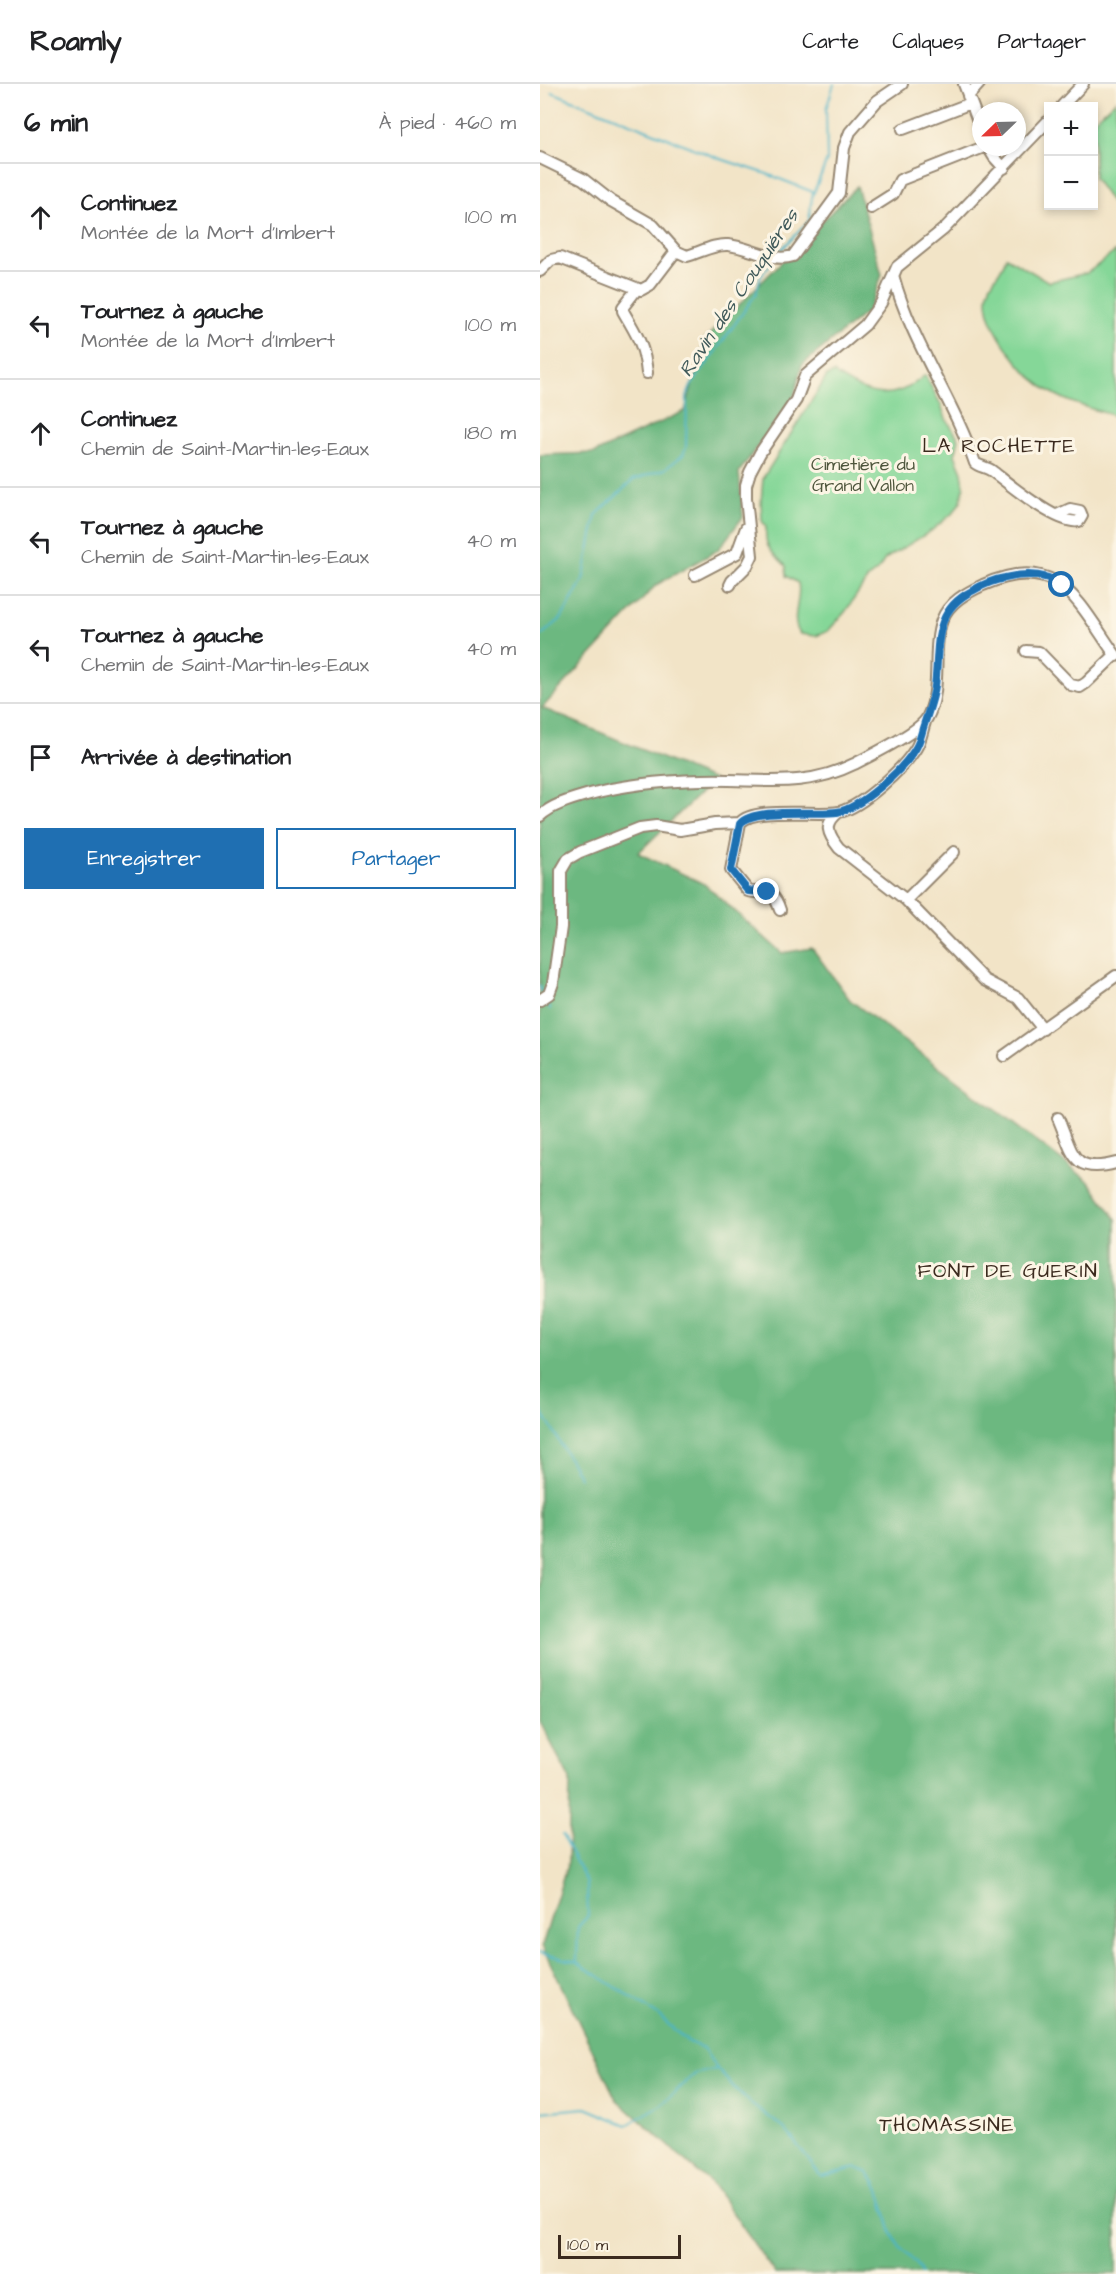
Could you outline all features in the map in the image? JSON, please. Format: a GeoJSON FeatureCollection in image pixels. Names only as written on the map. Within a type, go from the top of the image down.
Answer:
{"type":"FeatureCollection","features":[{"type":"Feature","properties":{"kind":"street"},"geometry":{"type":"LineString","coordinates":[[540,158],[583,179],[611,201],[653,225],[676,251],[683,255],[688,256],[718,245],[729,245],[784,258],[793,256],[797,252],[839,193],[844,148],[850,132],[877,101],[902,84]]}},
{"type":"Feature","properties":{"kind":"street"},"geometry":{"type":"LineString","coordinates":[[964,84],[972,104]]}},
{"type":"Feature","properties":{"kind":"street"},"geometry":{"type":"LineString","coordinates":[[903,129],[970,99],[979,84]]}},
{"type":"Feature","properties":{"kind":"street"},"geometry":{"type":"LineString","coordinates":[[1066,102],[1083,84]]}},
{"type":"Feature","properties":{"kind":"street"},"geometry":{"type":"LineString","coordinates":[[730,585],[752,559],[745,491],[750,472],[760,453],[796,400],[805,376],[865,325],[881,303],[899,265],[944,229],[1044,125]]}},
{"type":"Feature","properties":{"kind":"street"},"geometry":{"type":"LineString","coordinates":[[1037,133],[1044,136]]}},
{"type":"Feature","properties":{"kind":"street"},"geometry":{"type":"LineString","coordinates":[[870,208],[893,194],[900,180],[972,152]]}},
{"type":"Feature","properties":{"kind":"street"},"geometry":{"type":"LineString","coordinates":[[993,156],[1004,168]]}},
{"type":"Feature","properties":{"kind":"street"},"geometry":{"type":"LineString","coordinates":[[540,271],[551,260],[561,258],[643,290],[650,285],[676,251]]}},
{"type":"Feature","properties":{"kind":"street"},"geometry":{"type":"LineString","coordinates":[[893,274],[903,308],[958,418],[970,444],[975,464],[987,468],[1009,486],[1057,515]]}},
{"type":"Feature","properties":{"kind":"street"},"geometry":{"type":"LineString","coordinates":[[637,289],[623,307],[623,311],[640,339],[645,354],[647,373]]}},
{"type":"Feature","properties":{"kind":"street"},"geometry":{"type":"LineString","coordinates":[[695,575],[737,553],[747,522]]}},
{"type":"Feature","properties":{"kind":"street"},"geometry":{"type":"LineString","coordinates":[[1026,651],[1040,652],[1071,685],[1080,687],[1115,655],[1069,591],[1057,581],[1046,576],[1030,575],[998,579],[966,594],[955,601],[946,612],[940,626],[932,705],[915,750],[884,784],[859,803],[839,812],[829,821],[832,839],[845,854],[906,900],[984,980],[1018,998],[1043,1029]]}},
{"type":"Feature","properties":{"kind":"street"},"geometry":{"type":"LineString","coordinates":[[540,816],[549,809],[569,801],[627,786],[702,780],[794,781],[816,778],[855,763],[912,732],[925,721]]}},
{"type":"Feature","properties":{"kind":"street"},"geometry":{"type":"LineString","coordinates":[[780,910],[773,897],[767,892],[748,891],[731,870],[740,824],[751,816],[839,812]]}},
{"type":"Feature","properties":{"kind":"street"},"geometry":{"type":"LineString","coordinates":[[540,1000],[549,994],[554,983],[561,927],[561,871],[568,859],[639,828],[656,826],[680,830],[715,824],[740,824]]}},
{"type":"Feature","properties":{"kind":"street"},"geometry":{"type":"LineString","coordinates":[[906,900],[954,852]]}},
{"type":"Feature","properties":{"kind":"street"},"geometry":{"type":"LineString","coordinates":[[1004,1056],[1116,976]]}},
{"type":"Feature","properties":{"kind":"street"},"geometry":{"type":"LineString","coordinates":[[1058,1118],[1071,1148],[1083,1165],[1095,1167],[1116,1163]]}},
{"type":"Feature","properties":{"kind":"green space"},"geometry":{"type":"Polygon","coordinates":[[[1116,100],[1116,209],[1098,184],[1098,116],[1116,100]]]}},
{"type":"Feature","properties":{"kind":"green space"},"geometry":{"type":"Polygon","coordinates":[[[857,186],[882,275],[869,310],[802,365],[794,397],[739,472],[743,517],[718,550],[656,585],[542,708],[714,780],[638,853],[704,884],[782,953],[812,948],[850,1000],[1090,1182],[1116,1219],[1116,2274],[775,2274],[714,2186],[616,2099],[542,1946],[568,1862],[570,1780],[540,1721],[540,455],[595,453],[685,411],[705,339],[857,186]]]}},
{"type":"Feature","properties":{"kind":"green space"},"geometry":{"type":"Polygon","coordinates":[[[1116,251],[1116,415],[1112,415],[1058,396],[1030,376],[1000,338],[993,324],[987,299],[990,287],[1006,257],[1049,282],[1087,273],[1116,251]]]}},
{"type":"Feature","properties":{"kind":"green space","name":"Cimetière du Grand Vallon"},"geometry":{"type":"Polygon","coordinates":[[[834,373],[857,387],[880,394],[902,390],[925,375],[946,419],[959,439],[955,455],[962,472],[964,486],[961,501],[954,512],[931,531],[885,559],[828,631],[816,636],[800,634],[797,628],[798,583],[786,576],[786,566],[767,545],[761,502],[763,478],[827,376],[834,373]]]}},
{"type":"Feature","properties":{"kind":"waterway","name":"Ravin des Couquiéres"},"geometry":{"type":"LineString","coordinates":[[778,253],[809,221],[812,197],[827,160],[826,109],[834,84]]}},
{"type":"Feature","properties":{"kind":"waterway"},"geometry":{"type":"LineString","coordinates":[[552,92],[718,158],[813,192]]}},
{"type":"Feature","properties":{"kind":"waterway","name":"Ravin des Couquiéres"},"geometry":{"type":"LineString","coordinates":[[540,636],[561,619],[583,580],[596,515],[633,480],[665,469],[683,455],[686,447],[687,396],[691,386],[756,294],[760,278],[773,260]]}},
{"type":"Feature","properties":{"kind":"waterway"},"geometry":{"type":"LineString","coordinates":[[540,986],[542,991]]}},
{"type":"Feature","properties":{"kind":"waterway"},"geometry":{"type":"LineString","coordinates":[[548,1005],[550,1009]]}},
{"type":"Feature","properties":{"kind":"waterway"},"geometry":{"type":"LineString","coordinates":[[540,1408],[580,1478]]}},
{"type":"Feature","properties":{"kind":"waterway"},"geometry":{"type":"LineString","coordinates":[[562,1835],[587,1883],[588,1916],[578,1927],[577,1960]]}},
{"type":"Feature","properties":{"kind":"waterway"},"geometry":{"type":"LineString","coordinates":[[540,1953],[577,1962],[658,2015],[687,2041],[703,2048],[717,2069],[743,2097],[785,2129],[821,2176],[856,2168],[867,2172],[881,2196],[896,2241],[922,2274]]}},
{"type":"Feature","properties":{"kind":"waterway"},"geometry":{"type":"LineString","coordinates":[[540,2112],[586,2108],[627,2125],[661,2105],[695,2074],[717,2069]]}},
{"type":"Feature","properties":{"kind":"district","name":"LA ROCHETTE"},"geometry":{"type":"Point","coordinates":[999,446]}},
{"type":"Feature","properties":{"kind":"district","name":"FONT DE GUERIN"},"geometry":{"type":"Point","coordinates":[1008,1271]}},
{"type":"Feature","properties":{"kind":"district","name":"THOMASSINE"},"geometry":{"type":"Point","coordinates":[947,2125]}},
{"type":"Feature","properties":{"kind":"route"},"geometry":{"type":"LineString","coordinates":[[767,892],[748,891],[731,870],[730,865],[740,824],[744,819],[751,816],[802,812],[839,812],[859,803],[875,792],[912,754],[918,744],[932,705],[940,626],[952,605],[976,588],[1006,577],[1040,575],[1052,578],[1062,585]]}}]}
